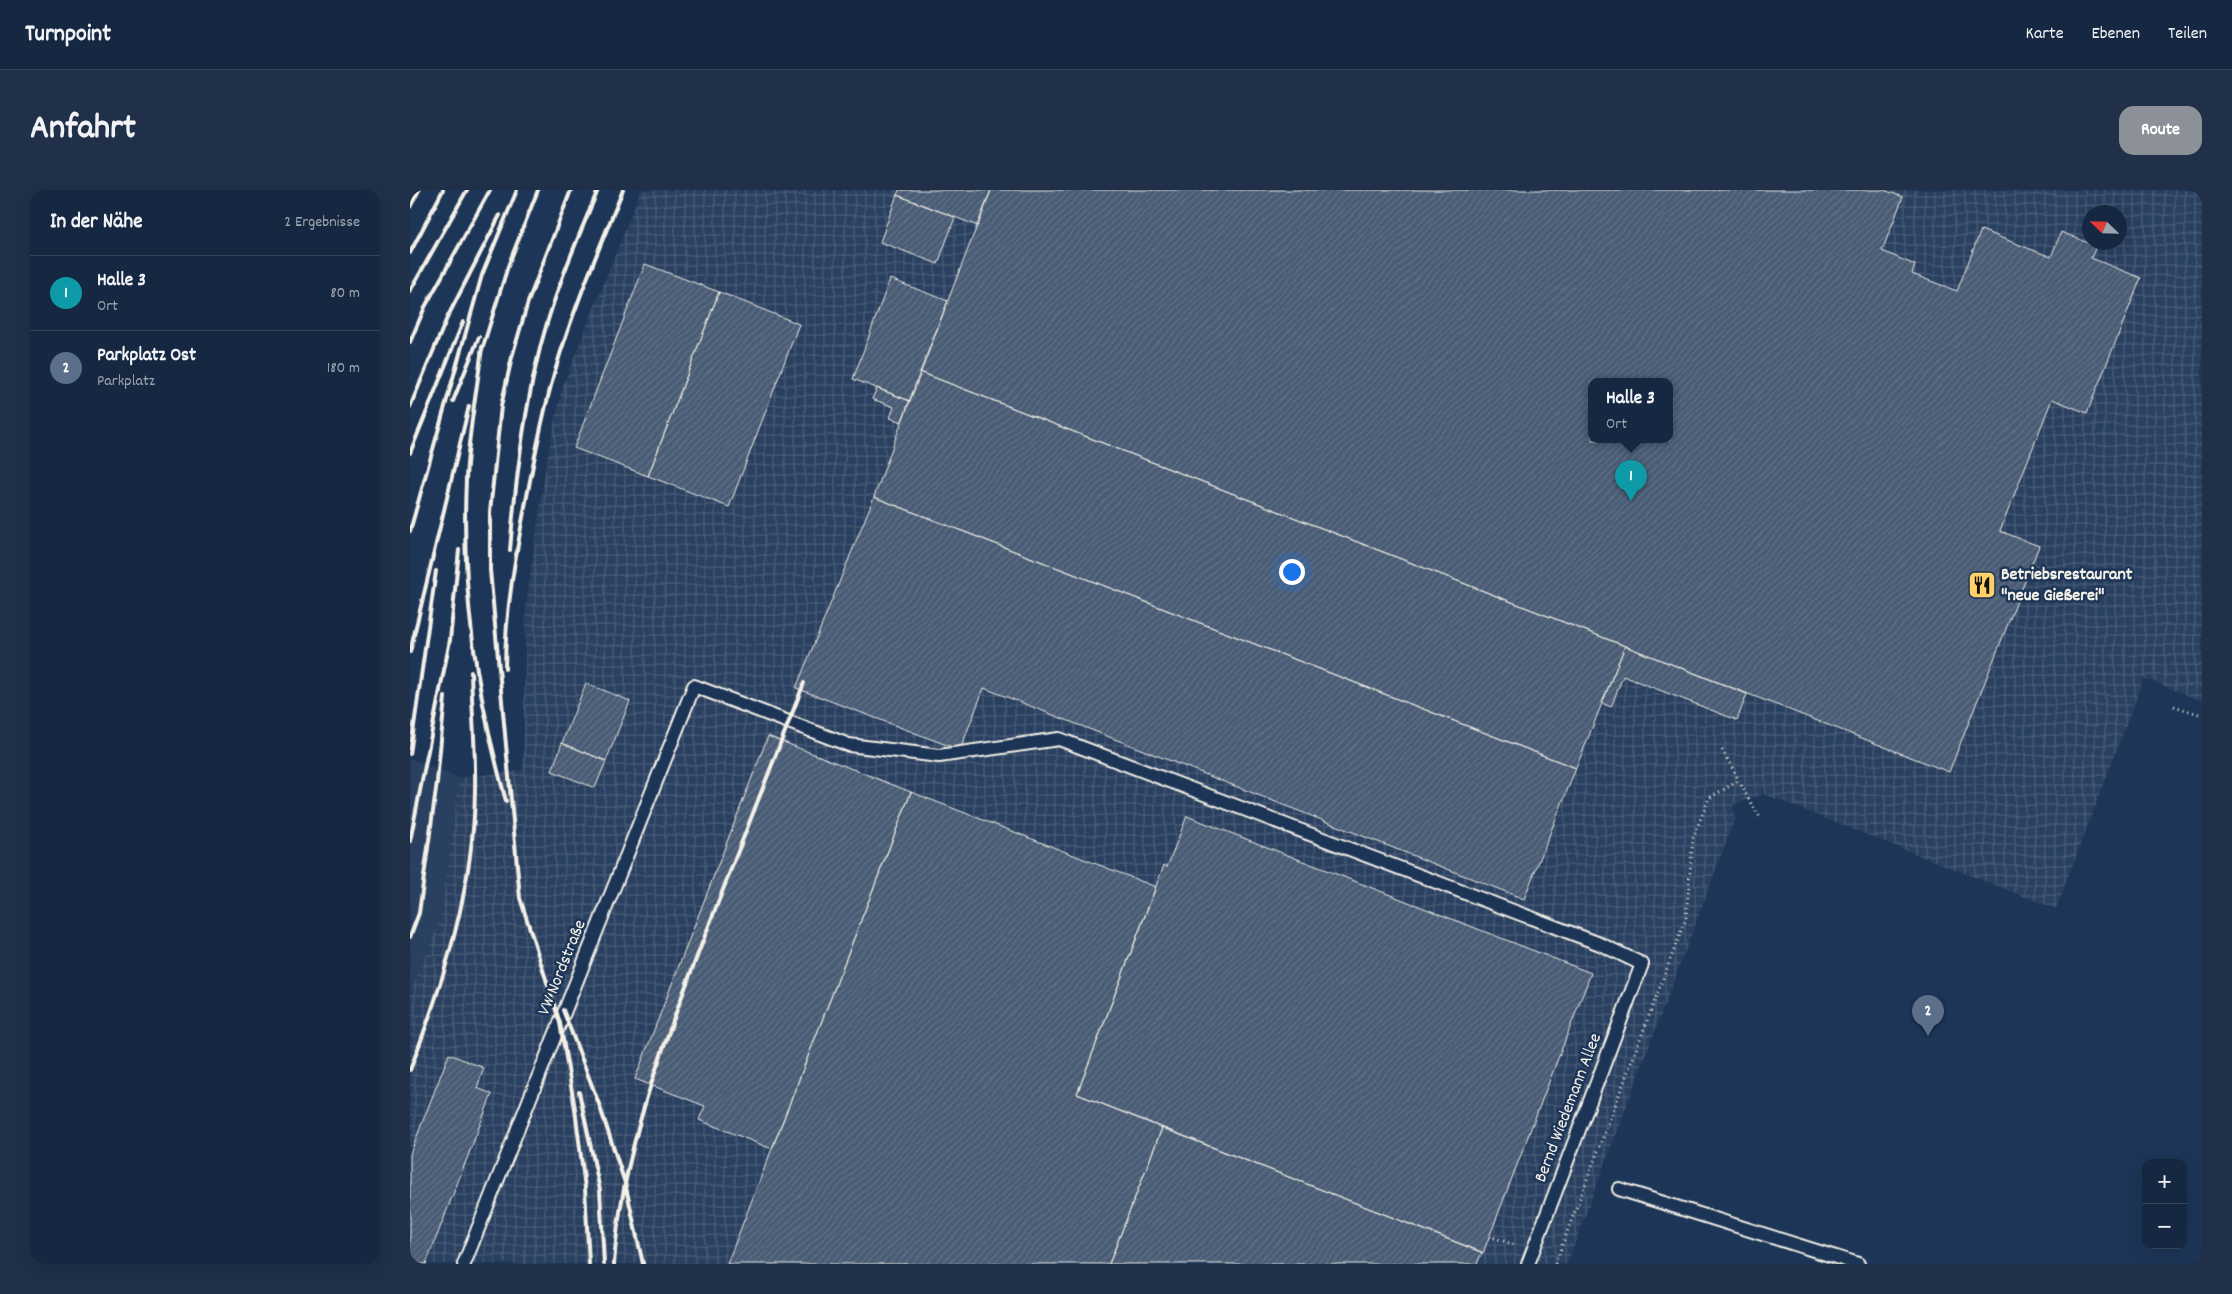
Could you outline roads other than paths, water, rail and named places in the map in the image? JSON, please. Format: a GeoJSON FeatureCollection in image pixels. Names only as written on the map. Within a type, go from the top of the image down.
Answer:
{"type":"FeatureCollection","features":[{"type":"Feature","properties":{"kind":"lane","name":"Bernd Wiedemann Allee"},"geometry":{"type":"LineString","coordinates":[[694,686],[849,745],[940,756],[1060,739],[1600,944],[1642,964],[1528,1264]]}},
{"type":"Feature","properties":{"kind":"lane","name":"VW Nordstraße"},"geometry":{"type":"LineString","coordinates":[[464,1264],[694,686]]}},
{"type":"Feature","properties":{"kind":"lane"},"geometry":{"type":"LineString","coordinates":[[1619,1190],[1858,1264]]}},
{"type":"Feature","properties":{"kind":"railway"},"geometry":{"type":"LineString","coordinates":[[410,207],[419,190]]}},
{"type":"Feature","properties":{"kind":"railway"},"geometry":{"type":"LineString","coordinates":[[410,253],[443,190]]}},
{"type":"Feature","properties":{"kind":"railway"},"geometry":{"type":"LineString","coordinates":[[410,291],[467,190]]}},
{"type":"Feature","properties":{"kind":"railway"},"geometry":{"type":"LineString","coordinates":[[410,342],[425,307],[490,190]]}},
{"type":"Feature","properties":{"kind":"railway"},"geometry":{"type":"LineString","coordinates":[[410,531],[482,275],[517,190]]}},
{"type":"Feature","properties":{"kind":"railway"},"geometry":{"type":"LineString","coordinates":[[481,353],[508,266],[538,190]]}},
{"type":"Feature","properties":{"kind":"railway"},"geometry":{"type":"LineString","coordinates":[[571,190],[528,302],[512,357],[501,406],[490,512],[490,570],[520,898],[560,1023],[575,1109],[585,1188],[589,1264]]}},
{"type":"Feature","properties":{"kind":"railway"},"geometry":{"type":"LineString","coordinates":[[510,550],[523,434],[541,343],[563,276],[598,190]]}},
{"type":"Feature","properties":{"kind":"railway"},"geometry":{"type":"LineString","coordinates":[[505,669],[509,603],[515,560],[547,402],[570,325],[623,190]]}},
{"type":"Feature","properties":{"kind":"railway"},"geometry":{"type":"LineString","coordinates":[[410,407],[447,318],[500,215]]}},
{"type":"Feature","properties":{"kind":"railway"},"geometry":{"type":"LineString","coordinates":[[410,453],[463,322]]}},
{"type":"Feature","properties":{"kind":"railway"},"geometry":{"type":"LineString","coordinates":[[453,401],[479,337]]}},
{"type":"Feature","properties":{"kind":"railway"},"geometry":{"type":"LineString","coordinates":[[482,347],[467,462],[466,561],[473,642],[479,681],[486,721],[506,801]]}},
{"type":"Feature","properties":{"kind":"railway"},"geometry":{"type":"LineString","coordinates":[[410,652],[469,406]]}},
{"type":"Feature","properties":{"kind":"railway"},"geometry":{"type":"LineString","coordinates":[[410,841],[450,640],[459,550]]}},
{"type":"Feature","properties":{"kind":"railway"},"geometry":{"type":"LineString","coordinates":[[410,754],[436,571]]}},
{"type":"Feature","properties":{"kind":"railway"},"geometry":{"type":"LineString","coordinates":[[410,1070],[423,1036],[455,933],[469,862],[475,790],[471,672]]}},
{"type":"Feature","properties":{"kind":"railway"},"geometry":{"type":"LineString","coordinates":[[614,1264],[626,1178],[636,1137],[661,1054],[706,933],[804,683]]}},
{"type":"Feature","properties":{"kind":"railway"},"geometry":{"type":"LineString","coordinates":[[410,937],[419,913],[437,782],[445,697]]}},
{"type":"Feature","properties":{"kind":"railway"},"geometry":{"type":"LineString","coordinates":[[563,1010],[599,1104],[625,1183],[643,1264]]}},
{"type":"Feature","properties":{"kind":"railway"},"geometry":{"type":"LineString","coordinates":[[579,1092],[600,1190],[604,1264]]}},
{"type":"Feature","properties":{"kind":"place","name":"Halle 3"},"geometry":{"type":"Point","coordinates":[1631,501]}},
{"type":"Feature","properties":{"kind":"place","name":"Betriebsrestaurant \"neue Gießerei\""},"geometry":{"type":"Point","coordinates":[1982,585]}},
{"type":"Feature","properties":{"kind":"place","name":"Parkplatz Ost"},"geometry":{"type":"Point","coordinates":[1928,1036]}}]}
